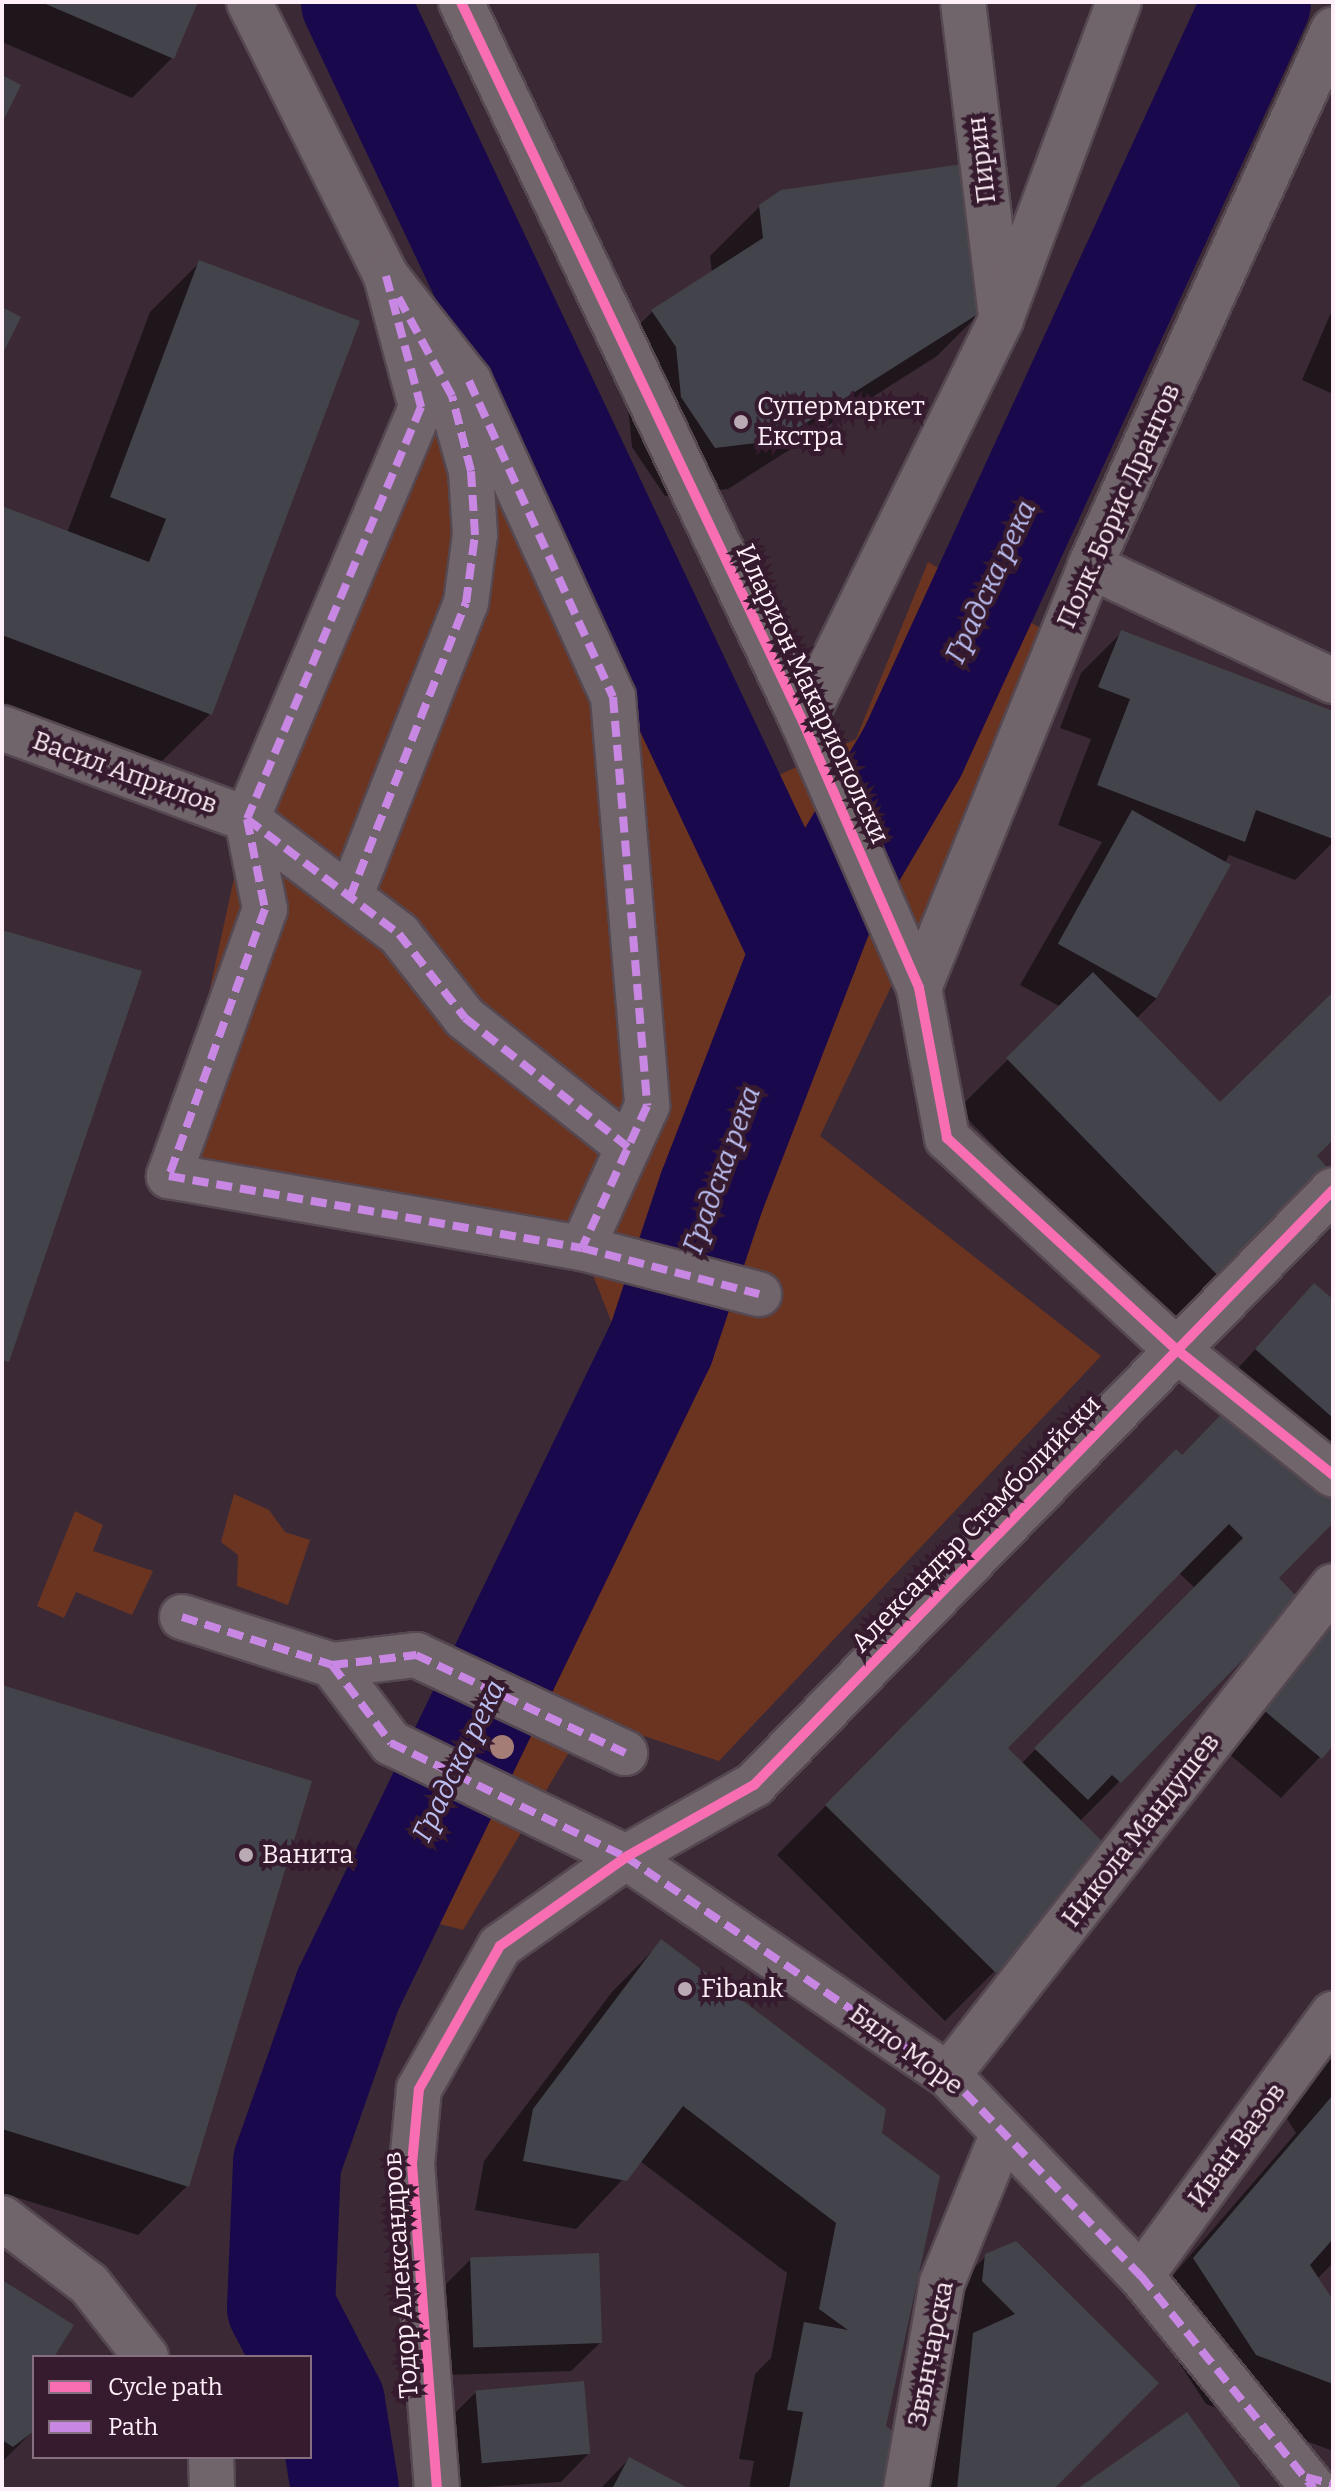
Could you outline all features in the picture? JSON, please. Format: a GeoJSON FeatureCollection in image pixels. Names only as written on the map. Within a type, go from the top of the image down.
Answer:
{"type":"FeatureCollection","features":[{"type":"Feature","properties":{"kind":"street"},"geometry":{"type":"LineString","coordinates":[[249,2],[386,276],[452,396],[471,471],[475,535],[466,603],[350,897]]}},
{"type":"Feature","properties":{"kind":"street","name":"Иларион Макариополски"},"geometry":{"type":"LineString","coordinates":[[461,2],[803,722],[919,988],[947,1138],[1176,1349],[1333,1475]]}},
{"type":"Feature","properties":{"kind":"street","name":"Пирин"},"geometry":{"type":"LineString","coordinates":[[963,2],[1001,319]]}},
{"type":"Feature","properties":{"kind":"street"},"geometry":{"type":"LineString","coordinates":[[803,722],[1001,319],[1119,2]]}},
{"type":"Feature","properties":{"kind":"street","name":"Полк. Борис Дрангов"},"geometry":{"type":"LineString","coordinates":[[919,988],[1090,566],[1333,30]]}},
{"type":"Feature","properties":{"kind":"street"},"geometry":{"type":"LineString","coordinates":[[386,276],[469,381],[613,697],[647,1106],[582,1248]]}},
{"type":"Feature","properties":{"kind":"street"},"geometry":{"type":"LineString","coordinates":[[386,276],[421,407],[247,819],[265,909],[169,1176],[582,1248],[759,1294]]}},
{"type":"Feature","properties":{"kind":"street"},"geometry":{"type":"LineString","coordinates":[[1090,566],[1333,681]]}},
{"type":"Feature","properties":{"kind":"street","name":"Васил Априлов"},"geometry":{"type":"LineString","coordinates":[[2,728],[247,819],[399,934],[465,1018],[628,1147]]}},
{"type":"Feature","properties":{"kind":"street","name":"Александър Стамболийски"},"geometry":{"type":"LineString","coordinates":[[626,1857],[754,1785],[1333,1190]]}},
{"type":"Feature","properties":{"kind":"street","name":"Никола Мандушев"},"geometry":{"type":"LineString","coordinates":[[948,2075],[1333,1586]]}},
{"type":"Feature","properties":{"kind":"street"},"geometry":{"type":"LineString","coordinates":[[182,1617],[332,1665],[416,1655],[625,1753]]}},
{"type":"Feature","properties":{"kind":"street","name":"Бяло Море"},"geometry":{"type":"LineString","coordinates":[[332,1665],[391,1743],[626,1857],[948,2075],[1141,2276],[1318,2483]]}},
{"type":"Feature","properties":{"kind":"street","name":"Тодор Александров"},"geometry":{"type":"LineString","coordinates":[[437,2489],[412,2164],[419,2089],[500,1946],[626,1857]]}},
{"type":"Feature","properties":{"kind":"street","name":"Иван Вазов"},"geometry":{"type":"LineString","coordinates":[[1141,2276],[1333,2014]]}},
{"type":"Feature","properties":{"kind":"street","name":"Звънчарска"},"geometry":{"type":"LineString","coordinates":[[906,2489],[942,2283],[1003,2133]]}},
{"type":"Feature","properties":{"kind":"street"},"geometry":{"type":"LineString","coordinates":[[2,2218],[89,2284],[144,2355]]}},
{"type":"Feature","properties":{"kind":"street"},"geometry":{"type":"LineString","coordinates":[[211,2459],[212,2489]]}},
{"type":"Feature","properties":{"kind":"shaded area"},"geometry":{"type":"Polygon","coordinates":[[[554,334],[773,778],[856,739],[928,562],[1057,638],[820,1136],[1101,1356],[719,1761],[626,1730],[581,1732],[463,1930],[352,1901],[376,1840],[491,1634],[616,1333],[582,1248],[169,1176],[247,819],[421,407],[554,334]]]}},
{"type":"Feature","properties":{"kind":"shaded area"},"geometry":{"type":"Polygon","coordinates":[[[234,1494],[269,1510],[285,1532],[310,1540],[288,1605],[237,1586],[238,1555],[221,1542],[234,1494]]]}},
{"type":"Feature","properties":{"kind":"shaded area"},"geometry":{"type":"Polygon","coordinates":[[[75,1511],[103,1525],[93,1551],[153,1571],[132,1615],[76,1592],[64,1618],[37,1606],[75,1511]]]}},
{"type":"Feature","properties":{"kind":"building"},"geometry":{"type":"Polygon","coordinates":[[[41,2],[198,2],[174,59],[41,2]]]}},
{"type":"Feature","properties":{"kind":"building"},"geometry":{"type":"Polygon","coordinates":[[[2,75],[21,85],[2,123],[2,75]]]}},
{"type":"Feature","properties":{"kind":"building"},"geometry":{"type":"Polygon","coordinates":[[[970,163],[989,307],[779,440],[715,448],[681,397],[676,347],[651,310],[763,238],[759,205],[781,190],[970,163]]]}},
{"type":"Feature","properties":{"kind":"building"},"geometry":{"type":"Polygon","coordinates":[[[199,260],[360,321],[212,715],[2,635],[2,506],[149,562],[166,519],[110,497],[199,260]]]}},
{"type":"Feature","properties":{"kind":"building"},"geometry":{"type":"Polygon","coordinates":[[[2,307],[21,317],[2,355],[2,307]]]}},
{"type":"Feature","properties":{"kind":"building"},"geometry":{"type":"Polygon","coordinates":[[[1121,630],[1333,711],[1333,839],[1256,810],[1245,842],[1097,785],[1130,699],[1098,687],[1121,630]]]}},
{"type":"Feature","properties":{"kind":"building"},"geometry":{"type":"Polygon","coordinates":[[[1132,810],[1231,865],[1157,999],[1058,944],[1132,810]]]}},
{"type":"Feature","properties":{"kind":"building"},"geometry":{"type":"Polygon","coordinates":[[[2,930],[142,971],[9,1362],[2,1360],[2,930]]]}},
{"type":"Feature","properties":{"kind":"building"},"geometry":{"type":"Polygon","coordinates":[[[1093,972],[1220,1102],[1333,992],[1333,1140],[1317,1156],[1333,1174],[1225,1283],[1006,1058],[1093,972]]]}},
{"type":"Feature","properties":{"kind":"building"},"geometry":{"type":"Polygon","coordinates":[[[1314,1283],[1333,1299],[1333,1418],[1255,1349],[1314,1283]]]}},
{"type":"Feature","properties":{"kind":"building"},"geometry":{"type":"Polygon","coordinates":[[[1234,1401],[1333,1498],[1333,1523],[1279,1578],[1301,1601],[1121,1783],[1112,1775],[1088,1800],[1034,1748],[1243,1538],[1229,1524],[1008,1748],[1114,1853],[996,1973],[825,1805],[1176,1449],[1182,1455],[1234,1401]]]}},
{"type":"Feature","properties":{"kind":"building"},"geometry":{"type":"Polygon","coordinates":[[[1333,1619],[1333,1746],[1322,1759],[1260,1707],[1333,1619]]]}},
{"type":"Feature","properties":{"kind":"building"},"geometry":{"type":"Polygon","coordinates":[[[2,1685],[312,1781],[189,2187],[2,2129],[2,1685]]]}},
{"type":"Feature","properties":{"kind":"building"},"geometry":{"type":"Polygon","coordinates":[[[661,1939],[886,2109],[882,2133],[940,2176],[886,2426],[909,2444],[900,2489],[789,2489],[803,2412],[787,2410],[804,2322],[848,2330],[819,2309],[836,2223],[683,2106],[627,2181],[523,2161],[533,2109],[661,1939]]]}},
{"type":"Feature","properties":{"kind":"building"},"geometry":{"type":"Polygon","coordinates":[[[1333,2095],[1333,2239],[1310,2265],[1333,2300],[1333,2384],[1256,2355],[1193,2258],[1333,2095]]]}},
{"type":"Feature","properties":{"kind":"building"},"geometry":{"type":"Polygon","coordinates":[[[1016,2241],[1159,2383],[1054,2489],[957,2489],[973,2333],[1015,2314],[982,2281],[985,2254],[1016,2241]]]}},
{"type":"Feature","properties":{"kind":"building"},"geometry":{"type":"Polygon","coordinates":[[[599,2253],[602,2343],[473,2347],[470,2258],[599,2253]]]}},
{"type":"Feature","properties":{"kind":"building"},"geometry":{"type":"Polygon","coordinates":[[[2,2280],[74,2325],[55,2355],[32,2355],[32,2433],[13,2447],[2,2440],[2,2280]]]}},
{"type":"Feature","properties":{"kind":"building"},"geometry":{"type":"Polygon","coordinates":[[[584,2381],[590,2454],[482,2463],[475,2390],[584,2381]]]}},
{"type":"Feature","properties":{"kind":"building"},"geometry":{"type":"Polygon","coordinates":[[[1187,2412],[1242,2489],[1077,2489],[1187,2412]]]}},
{"type":"Feature","properties":{"kind":"building"},"geometry":{"type":"Polygon","coordinates":[[[629,2457],[690,2489],[612,2489],[629,2457]]]}},
{"type":"Feature","properties":{"kind":"waterway"},"geometry":{"type":"LineString","coordinates":[[355,2],[804,952]]}},
{"type":"Feature","properties":{"kind":"waterway","name":"Градска река"},"geometry":{"type":"LineString","coordinates":[[306,2355],[281,2307],[287,2163],[348,1990],[661,1344],[712,1191],[823,904],[913,751],[1257,2]]}},
{"type":"Feature","properties":{"kind":"waterway","name":"Градска река"},"geometry":{"type":"LineString","coordinates":[[312,2367],[331,2403],[345,2489]]}},
{"type":"Feature","properties":{"kind":"marked path"},"geometry":{"type":"LineString","coordinates":[[386,276],[421,407],[247,819],[265,909],[169,1176],[582,1248],[759,1294]]}},
{"type":"Feature","properties":{"kind":"marked path"},"geometry":{"type":"LineString","coordinates":[[350,897],[466,603],[475,535],[471,471],[452,396],[398,297]]}},
{"type":"Feature","properties":{"kind":"marked path"},"geometry":{"type":"LineString","coordinates":[[469,381],[613,697],[647,1106],[582,1248]]}},
{"type":"Feature","properties":{"kind":"marked path"},"geometry":{"type":"LineString","coordinates":[[247,819],[399,934],[465,1018],[628,1147]]}},
{"type":"Feature","properties":{"kind":"marked path"},"geometry":{"type":"LineString","coordinates":[[182,1617],[332,1665],[416,1655],[625,1753]]}},
{"type":"Feature","properties":{"kind":"marked path"},"geometry":{"type":"LineString","coordinates":[[332,1665],[391,1743],[626,1857],[948,2075],[1141,2276],[1314,2489]]}},
{"type":"Feature","properties":{"kind":"marked path"},"geometry":{"type":"LineString","coordinates":[[1306,2477],[1333,2484]]}},
{"type":"Feature","properties":{"kind":"cycle path"},"geometry":{"type":"LineString","coordinates":[[461,2],[803,722],[919,988],[947,1138],[1176,1349],[1333,1475]]}},
{"type":"Feature","properties":{"kind":"cycle path"},"geometry":{"type":"LineString","coordinates":[[437,2489],[412,2164],[419,2089],[500,1946],[626,1857],[754,1785],[1333,1190]]}},
{"type":"Feature","properties":{"kind":"place","name":"Супермаркет Екстра"},"geometry":{"type":"Point","coordinates":[741,422]}},
{"type":"Feature","properties":{"kind":"place","name":"Ванита"},"geometry":{"type":"Point","coordinates":[246,1855]}},
{"type":"Feature","properties":{"kind":"place","name":"Fibank"},"geometry":{"type":"Point","coordinates":[685,1989]}}]}
